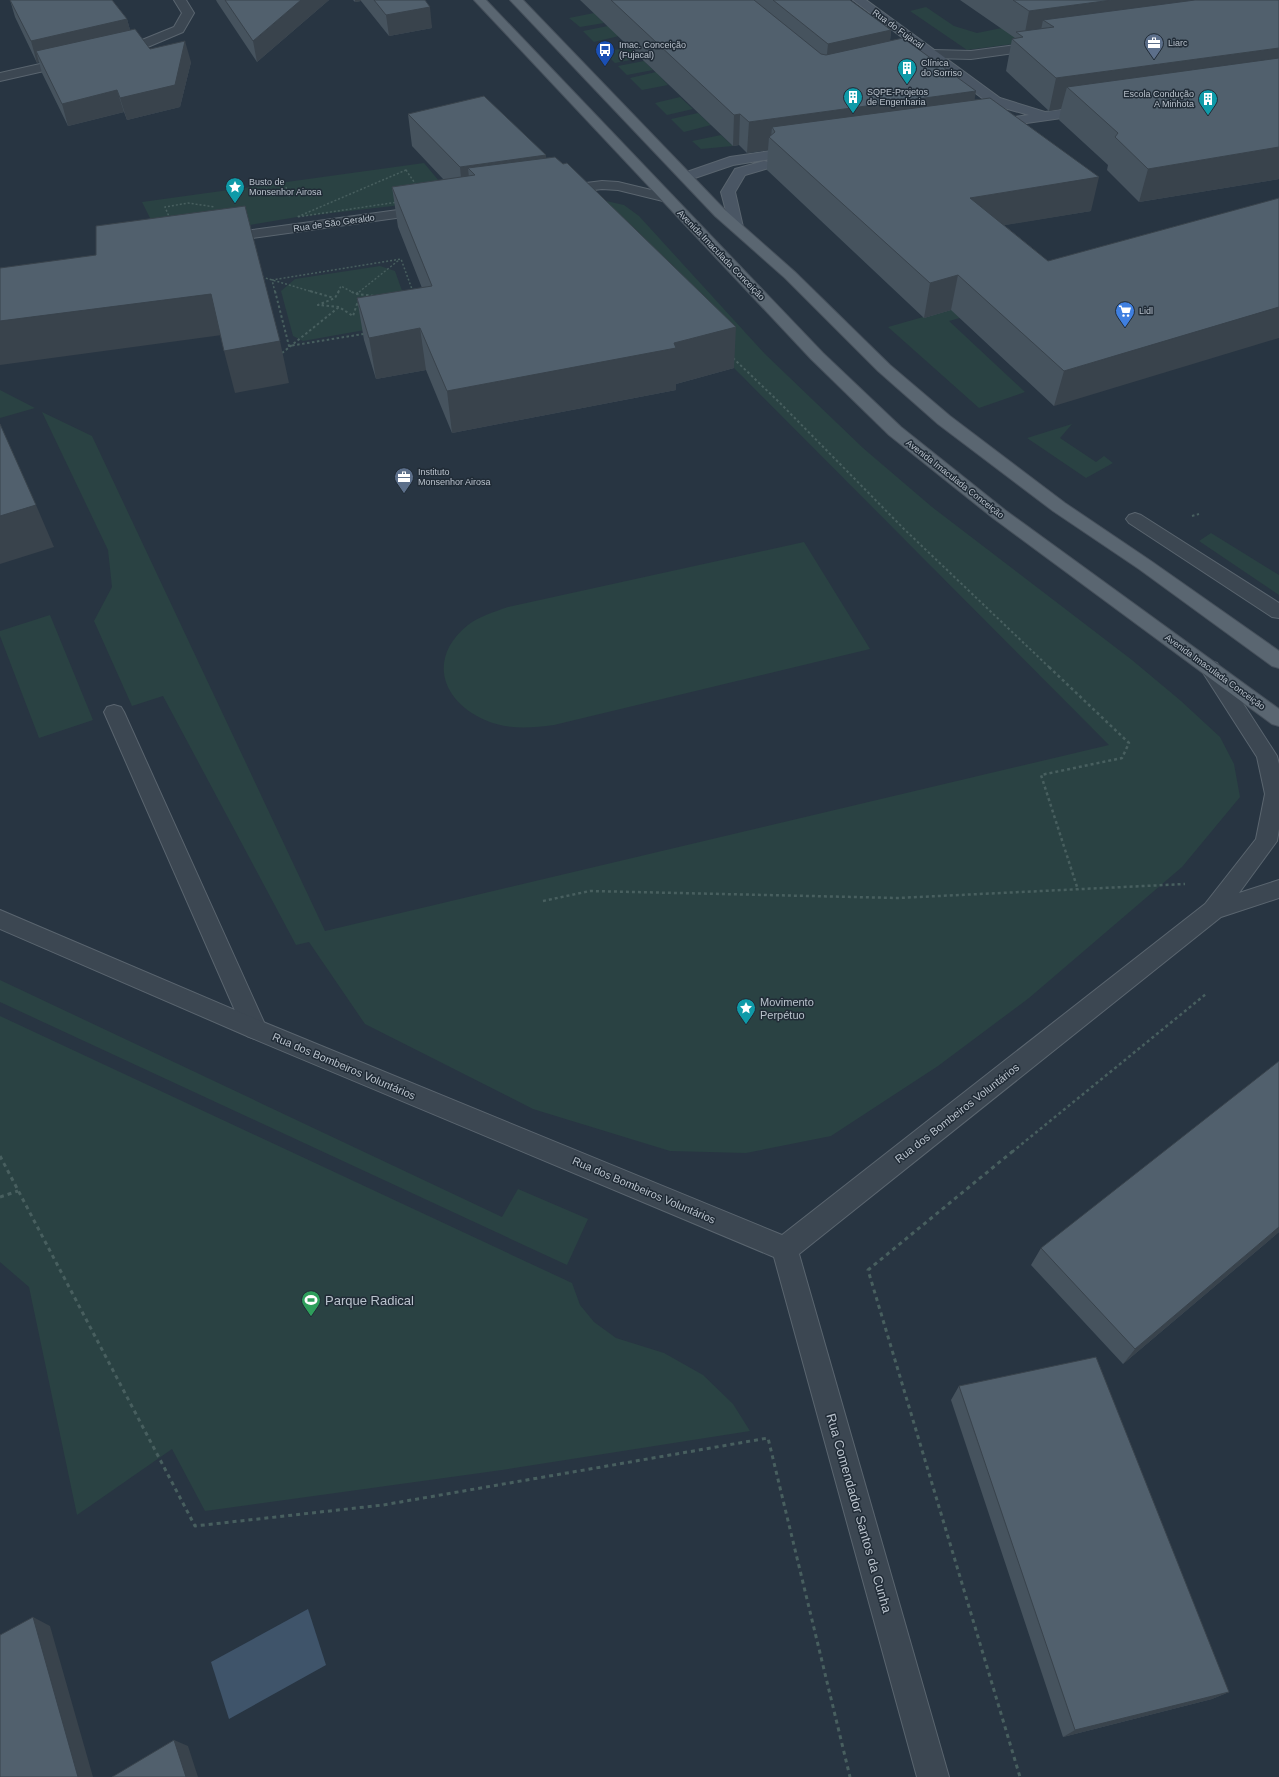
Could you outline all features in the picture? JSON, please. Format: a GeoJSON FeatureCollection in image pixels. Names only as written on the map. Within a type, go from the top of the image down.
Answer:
{"type":"FeatureCollection","features":[{"type":"Feature","properties":{"kind":"main road","name":"Avenida Imaculada Conceição"},"geometry":{"type":"LineString","coordinates":[[480,0],[817,356],[895,431],[999,514],[1279,719]]}},
{"type":"Feature","properties":{"kind":"main road"},"geometry":{"type":"LineString","coordinates":[[516,0],[736,227],[790,275],[884,368],[944,420],[1059,507],[1145,565],[1279,661]]}},
{"type":"Feature","properties":{"kind":"main road"},"geometry":{"type":"LineString","coordinates":[[667,198],[672,187],[686,177]]}},
{"type":"Feature","properties":{"kind":"street"},"geometry":{"type":"LineString","coordinates":[[102,53],[146,43],[179,29],[188,13],[180,0]]}},
{"type":"Feature","properties":{"kind":"street","name":"Rua do Fujacal"},"geometry":{"type":"LineString","coordinates":[[859,0],[995,101]]}},
{"type":"Feature","properties":{"kind":"street"},"geometry":{"type":"LineString","coordinates":[[903,61],[933,54],[971,55],[1050,44]]}},
{"type":"Feature","properties":{"kind":"street"},"geometry":{"type":"LineString","coordinates":[[0,77],[80,58]]}},
{"type":"Feature","properties":{"kind":"street"},"geometry":{"type":"LineString","coordinates":[[1047,115],[995,101],[982,126],[1047,115],[1106,108]]}},
{"type":"Feature","properties":{"kind":"street"},"geometry":{"type":"LineString","coordinates":[[686,177],[730,161],[811,151],[740,172],[728,192],[736,227]]}},
{"type":"Feature","properties":{"kind":"street"},"geometry":{"type":"LineString","coordinates":[[550,192],[602,185],[618,186],[667,198]]}},
{"type":"Feature","properties":{"kind":"street","name":"Rua de São Geraldo"},"geometry":{"type":"LineString","coordinates":[[206,241],[443,207]]}},
{"type":"Feature","properties":{"kind":"street"},"geometry":{"type":"LineString","coordinates":[[1135,519],[1279,612]]}},
{"type":"Feature","properties":{"kind":"street","name":"Rua dos Bombeiros Voluntários"},"geometry":{"type":"LineString","coordinates":[[0,918],[255,1029],[785,1249],[1213,910],[1266,841],[1275,794],[1267,756],[1210,668]]}},
{"type":"Feature","properties":{"kind":"street"},"geometry":{"type":"LineString","coordinates":[[114,712],[255,1029]]}},
{"type":"Feature","properties":{"kind":"street","name":"Rua dos Bombeiros Voluntários"},"geometry":{"type":"LineString","coordinates":[[1213,910],[1279,889]]}},
{"type":"Feature","properties":{"kind":"street","name":"Rua Comendador Santos da Cunha"},"geometry":{"type":"LineString","coordinates":[[785,1249],[933,1777]]}},
{"type":"Feature","properties":{"kind":"path"},"geometry":{"type":"LineString","coordinates":[[272,280],[401,259]]}},
{"type":"Feature","properties":{"kind":"path"},"geometry":{"type":"LineString","coordinates":[[356,294],[401,259]]}},
{"type":"Feature","properties":{"kind":"path"},"geometry":{"type":"LineString","coordinates":[[401,259],[424,324]]}},
{"type":"Feature","properties":{"kind":"path"},"geometry":{"type":"LineString","coordinates":[[262,277],[335,298]]}},
{"type":"Feature","properties":{"kind":"path"},"geometry":{"type":"LineString","coordinates":[[272,280],[289,346]]}},
{"type":"Feature","properties":{"kind":"path"},"geometry":{"type":"LineString","coordinates":[[341,286],[356,294],[376,296],[357,304],[352,316],[339,307],[318,305],[335,298],[341,286]]}},
{"type":"Feature","properties":{"kind":"path"},"geometry":{"type":"LineString","coordinates":[[357,304],[365,307]]}},
{"type":"Feature","properties":{"kind":"path"},"geometry":{"type":"LineString","coordinates":[[282,353],[339,307]]}},
{"type":"Feature","properties":{"kind":"path"},"geometry":{"type":"LineString","coordinates":[[417,322],[424,324]]}},
{"type":"Feature","properties":{"kind":"path"},"geometry":{"type":"LineString","coordinates":[[289,346],[424,324]]}},
{"type":"Feature","properties":{"kind":"path"},"geometry":{"type":"LineString","coordinates":[[729,354],[780,403],[904,529],[1129,743],[1122,758],[1041,775],[1078,890]]}},
{"type":"Feature","properties":{"kind":"path"},"geometry":{"type":"LineString","coordinates":[[542,901],[590,891],[898,898],[1186,884]]}},
{"type":"Feature","properties":{"kind":"path"},"geometry":{"type":"LineString","coordinates":[[1020,1777],[868,1270],[1206,994]]}},
{"type":"Feature","properties":{"kind":"path"},"geometry":{"type":"LineString","coordinates":[[0,1156],[195,1526],[383,1505],[768,1438],[850,1777]]}},
{"type":"Feature","properties":{"kind":"path"},"geometry":{"type":"LineString","coordinates":[[0,1197],[18,1191]]}},
{"type":"Feature","properties":{"kind":"green space"},"geometry":{"type":"Polygon","coordinates":[[[1279,0],[1279,9],[967,50],[910,11],[926,7],[954,26],[977,33],[1031,22],[1279,0]]]}},
{"type":"Feature","properties":{"kind":"green space"},"geometry":{"type":"Polygon","coordinates":[[[594,13],[604,23],[580,27],[569,18],[594,13]]]}},
{"type":"Feature","properties":{"kind":"green space"},"geometry":{"type":"Polygon","coordinates":[[[608,26],[619,36],[594,42],[583,31],[608,26]]]}},
{"type":"Feature","properties":{"kind":"green space"},"geometry":{"type":"Polygon","coordinates":[[[630,47],[641,58],[615,63],[604,52],[630,47]]]}},
{"type":"Feature","properties":{"kind":"green space"},"geometry":{"type":"Polygon","coordinates":[[[644,61],[653,70],[627,75],[618,66],[644,61]]]}},
{"type":"Feature","properties":{"kind":"green space"},"geometry":{"type":"Polygon","coordinates":[[[656,72],[668,85],[642,90],[630,78],[656,72]]]}},
{"type":"Feature","properties":{"kind":"green space"},"geometry":{"type":"Polygon","coordinates":[[[680,97],[693,109],[667,115],[655,103],[680,97]]]}},
{"type":"Feature","properties":{"kind":"green space"},"geometry":{"type":"Polygon","coordinates":[[[698,113],[711,125],[684,132],[671,119],[698,113]]]}},
{"type":"Feature","properties":{"kind":"green space"},"geometry":{"type":"Polygon","coordinates":[[[721,135],[733,146],[701,149],[692,141],[721,135]]]}},
{"type":"Feature","properties":{"kind":"green space"},"geometry":{"type":"Polygon","coordinates":[[[424,163],[454,199],[297,217],[161,240],[142,202],[424,163]]]}},
{"type":"Feature","properties":{"kind":"green space"},"geometry":{"type":"Polygon","coordinates":[[[602,200],[624,205],[639,216],[765,354],[863,448],[932,507],[1132,660],[1181,701],[1220,737],[1234,764],[1240,797],[1182,867],[1029,998],[938,1066],[831,1136],[746,1153],[670,1151],[533,1109],[365,1024],[309,942],[296,945],[163,696],[132,706],[94,621],[112,587],[108,550],[42,412],[92,436],[325,931],[1109,745],[734,368],[602,200]]]}},
{"type":"Feature","properties":{"kind":"green space"},"geometry":{"type":"Polygon","coordinates":[[[1263,233],[949,321],[1025,392],[979,408],[888,327],[1029,287],[1263,233]]]}},
{"type":"Feature","properties":{"kind":"green space"},"geometry":{"type":"Polygon","coordinates":[[[380,266],[395,271],[411,316],[404,323],[303,341],[293,336],[281,291],[295,279],[380,266]]]}},
{"type":"Feature","properties":{"kind":"green space"},"geometry":{"type":"Polygon","coordinates":[[[0,390],[35,408],[0,418],[0,390]]]}},
{"type":"Feature","properties":{"kind":"green space"},"geometry":{"type":"Polygon","coordinates":[[[1072,424],[1060,438],[1096,462],[1104,456],[1113,463],[1086,478],[1027,438],[1072,424]]]}},
{"type":"Feature","properties":{"kind":"green space"},"geometry":{"type":"Polygon","coordinates":[[[1211,533],[1279,575],[1279,595],[1199,541],[1211,533]]]}},
{"type":"Feature","properties":{"kind":"green space"},"geometry":{"type":"Polygon","coordinates":[[[804,542],[870,649],[545,726],[510,727],[485,720],[470,711],[458,701],[449,690],[445,677],[444,664],[447,651],[455,637],[468,625],[487,614],[508,607],[804,542]]]}},
{"type":"Feature","properties":{"kind":"green space"},"geometry":{"type":"Polygon","coordinates":[[[50,615],[93,720],[39,738],[0,636],[0,631],[50,615]]]}},
{"type":"Feature","properties":{"kind":"green space"},"geometry":{"type":"Polygon","coordinates":[[[0,980],[502,1217],[518,1189],[588,1219],[567,1265],[0,1002],[0,980]]]}},
{"type":"Feature","properties":{"kind":"green space","name":"Parque Radical"},"geometry":{"type":"Polygon","coordinates":[[[0,1016],[572,1283],[580,1305],[594,1322],[616,1338],[664,1353],[703,1375],[733,1404],[750,1431],[502,1470],[205,1511],[172,1449],[77,1515],[29,1287],[0,1262],[0,1016]]]}},
{"type":"Feature","properties":{"kind":"water"},"geometry":{"type":"Polygon","coordinates":[[[308,1609],[326,1665],[229,1719],[211,1662],[308,1609]]]}},
{"type":"Feature","properties":{"kind":"building"},"geometry":{"type":"Polygon","coordinates":[[[10,0],[112,0],[127,19],[31,41],[10,0]]]}},
{"type":"Feature","properties":{"kind":"building"},"geometry":{"type":"Polygon","coordinates":[[[225,0],[301,0],[253,41],[225,0]]]}},
{"type":"Feature","properties":{"kind":"building"},"geometry":{"type":"Polygon","coordinates":[[[374,0],[425,0],[430,7],[386,15],[374,0]]]}},
{"type":"Feature","properties":{"kind":"building"},"geometry":{"type":"Polygon","coordinates":[[[611,0],[754,0],[821,54],[826,55],[903,38],[976,91],[749,122],[740,114],[734,115],[611,0]]]}},
{"type":"Feature","properties":{"kind":"building"},"geometry":{"type":"Polygon","coordinates":[[[773,0],[850,0],[891,30],[828,44],[773,0]]]}},
{"type":"Feature","properties":{"kind":"building"},"geometry":{"type":"Polygon","coordinates":[[[1013,0],[1112,0],[1029,11],[1013,0]]]}},
{"type":"Feature","properties":{"kind":"building"},"geometry":{"type":"Polygon","coordinates":[[[1195,0],[1279,0],[1279,48],[1056,78],[1012,39],[1023,37],[1016,32],[1054,27],[1043,20],[1195,0]]]}},
{"type":"Feature","properties":{"kind":"building"},"geometry":{"type":"Polygon","coordinates":[[[135,29],[150,49],[185,41],[175,85],[120,98],[117,90],[62,104],[36,51],[135,29]]]}},
{"type":"Feature","properties":{"kind":"building"},"geometry":{"type":"Polygon","coordinates":[[[1279,58],[1279,147],[1148,169],[1115,137],[1118,133],[1067,87],[1279,58]]]}},
{"type":"Feature","properties":{"kind":"building"},"geometry":{"type":"Polygon","coordinates":[[[484,96],[546,155],[460,167],[408,114],[484,96]]]}},
{"type":"Feature","properties":{"kind":"building"},"geometry":{"type":"Polygon","coordinates":[[[990,98],[1099,177],[970,198],[1048,261],[1279,198],[1279,307],[1064,371],[958,275],[930,283],[769,137],[775,132],[772,127],[990,98]]]}},
{"type":"Feature","properties":{"kind":"building"},"geometry":{"type":"Polygon","coordinates":[[[555,157],[563,164],[567,163],[736,327],[674,343],[676,348],[447,391],[420,328],[369,338],[357,298],[432,286],[392,187],[475,175],[468,168],[555,157]]]}},
{"type":"Feature","properties":{"kind":"building"},"geometry":{"type":"Polygon","coordinates":[[[245,206],[280,341],[224,351],[211,294],[0,321],[0,268],[96,255],[96,226],[245,206]]]}},
{"type":"Feature","properties":{"kind":"building"},"geometry":{"type":"Polygon","coordinates":[[[0,424],[36,505],[0,516],[0,424]]]}},
{"type":"Feature","properties":{"kind":"building"},"geometry":{"type":"Polygon","coordinates":[[[1279,1061],[1279,1227],[1135,1349],[1041,1248],[1279,1061]]]}},
{"type":"Feature","properties":{"kind":"building"},"geometry":{"type":"Polygon","coordinates":[[[1096,1357],[1229,1692],[1075,1730],[959,1386],[1096,1357]]]}},
{"type":"Feature","properties":{"kind":"building"},"geometry":{"type":"Polygon","coordinates":[[[33,1617],[78,1777],[0,1777],[0,1635],[33,1617]]]}},
{"type":"Feature","properties":{"kind":"building"},"geometry":{"type":"Polygon","coordinates":[[[174,1740],[186,1777],[112,1777],[174,1740]]]}},
{"type":"Feature","properties":{"kind":"place","name":"Liarc"},"geometry":{"type":"Point","coordinates":[1154,60]}},
{"type":"Feature","properties":{"kind":"place","name":"Imac. Conceição (Fujacal)"},"geometry":{"type":"Point","coordinates":[605,67]}},
{"type":"Feature","properties":{"kind":"place","name":"Clínica do Sorriso"},"geometry":{"type":"Point","coordinates":[907,85]}},
{"type":"Feature","properties":{"kind":"place","name":"SQPE-Projetos de Engenharia"},"geometry":{"type":"Point","coordinates":[853,114]}},
{"type":"Feature","properties":{"kind":"place","name":"Escola Condução A Minhota"},"geometry":{"type":"Point","coordinates":[1208,116]}},
{"type":"Feature","properties":{"kind":"place","name":"Busto de Monsenhor Airosa"},"geometry":{"type":"Point","coordinates":[235,204]}},
{"type":"Feature","properties":{"kind":"place","name":"Lidl"},"geometry":{"type":"Point","coordinates":[1125,328]}},
{"type":"Feature","properties":{"kind":"place","name":"Instituto Monsenhor Airosa"},"geometry":{"type":"Point","coordinates":[404,494]}},
{"type":"Feature","properties":{"kind":"place","name":"Movimento Perpétuo"},"geometry":{"type":"Point","coordinates":[746,1025]}},
{"type":"Feature","properties":{"kind":"place","name":"Parque Radical"},"geometry":{"type":"Point","coordinates":[311,1317]}}]}
